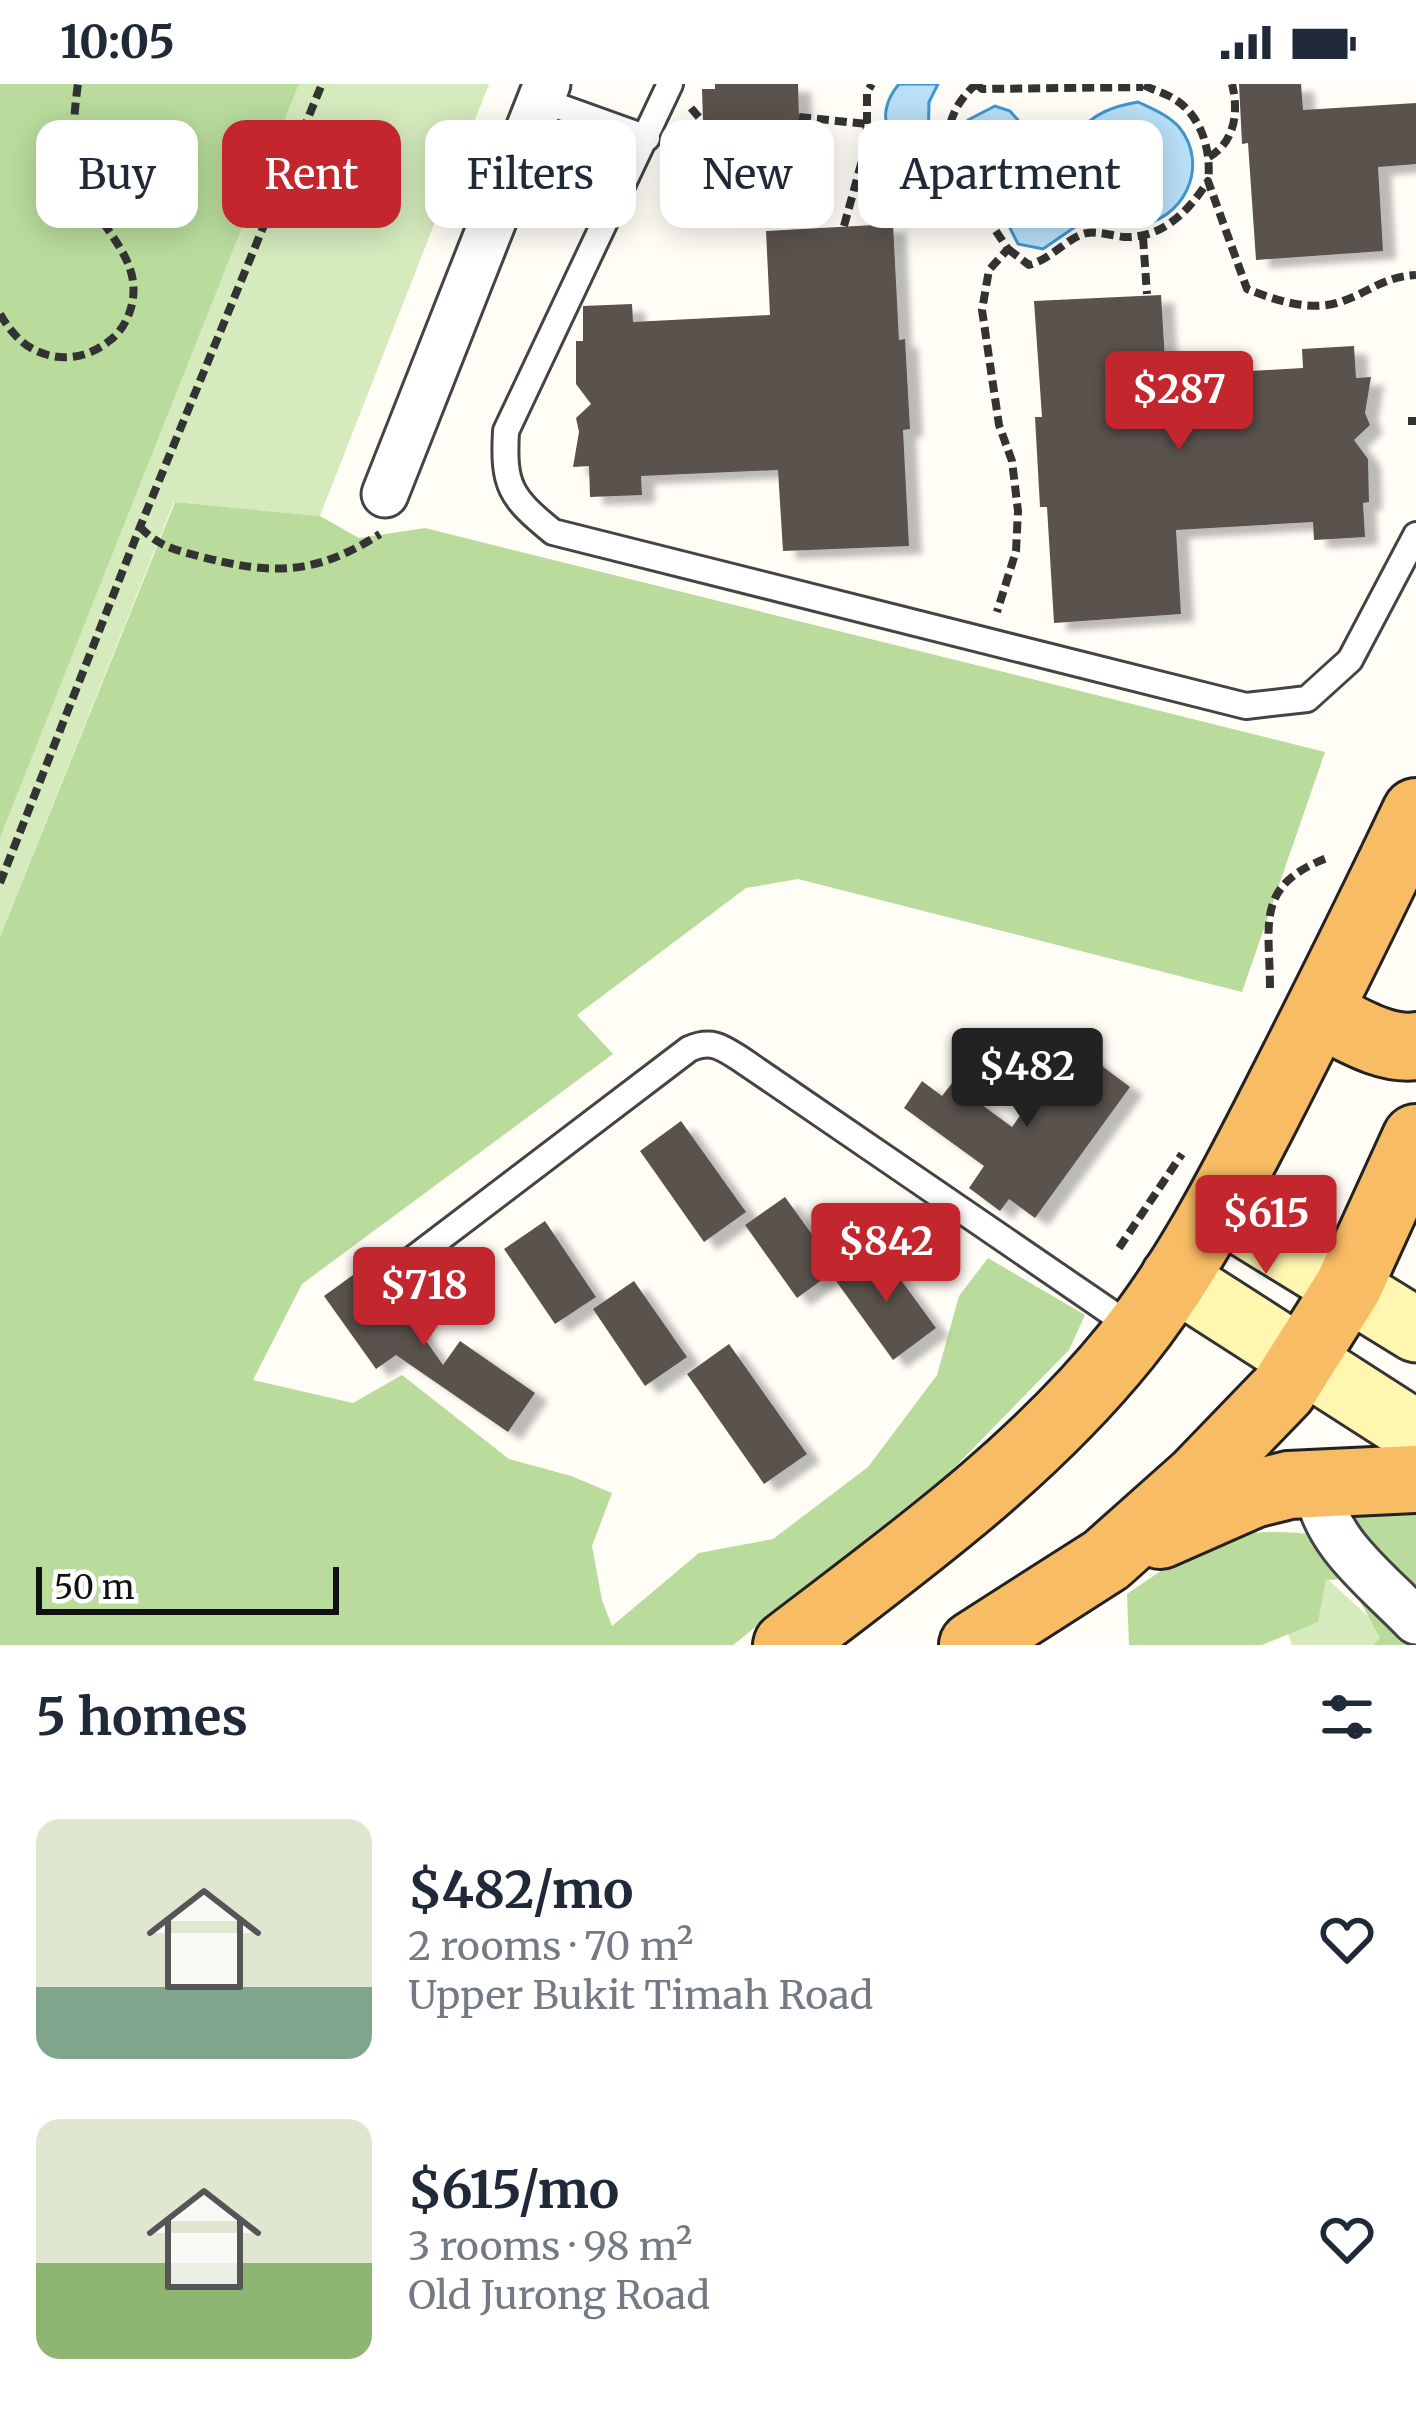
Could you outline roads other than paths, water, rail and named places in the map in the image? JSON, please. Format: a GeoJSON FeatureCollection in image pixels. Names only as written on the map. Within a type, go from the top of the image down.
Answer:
{"type":"FeatureCollection","features":[{"type":"Feature","properties":{"kind":"highway"},"geometry":{"type":"LineString","coordinates":[[787,1645],[972,1504],[1091,1387],[1138,1330],[1146,1262],[1218,1208],[1294,1004],[1416,812]]}},
{"type":"Feature","properties":{"kind":"highway"},"geometry":{"type":"LineString","coordinates":[[1294,1004],[1383,1042],[1416,1046]]}},
{"type":"Feature","properties":{"kind":"highway"},"geometry":{"type":"LineString","coordinates":[[1106,1560],[1198,1478],[1305,1361],[1348,1287],[1416,1138]]}},
{"type":"Feature","properties":{"kind":"highway"},"geometry":{"type":"LineString","coordinates":[[973,1645],[1106,1560],[1252,1494],[1316,1482],[1416,1479]]}},
{"type":"Feature","properties":{"kind":"main road"},"geometry":{"type":"LineString","coordinates":[[1218,1208],[1416,1330]]}},
{"type":"Feature","properties":{"kind":"main road"},"geometry":{"type":"LineString","coordinates":[[1146,1262],[1416,1433]]}},
{"type":"Feature","properties":{"kind":"street"},"geometry":{"type":"LineString","coordinates":[[385,513],[544,92]]}},
{"type":"Feature","properties":{"kind":"street"},"geometry":{"type":"LineString","coordinates":[[1316,1482],[1322,1512],[1340,1541],[1408,1597]]}},
{"type":"Feature","properties":{"kind":"lane"},"geometry":{"type":"LineString","coordinates":[[670,84],[506,430],[504,471],[524,508],[553,532],[1246,706],[1307,699],[1350,660],[1416,535]]}},
{"type":"Feature","properties":{"kind":"lane"},"geometry":{"type":"LineString","coordinates":[[544,92],[646,138]]}},
{"type":"Feature","properties":{"kind":"lane"},"geometry":{"type":"LineString","coordinates":[[397,1270],[688,1049],[705,1042],[721,1046],[1138,1330]]}},
{"type":"Feature","properties":{"kind":"water"},"geometry":{"type":"Polygon","coordinates":[[[899,84],[938,84],[929,102],[929,120],[886,120],[891,95],[899,84]]]}},
{"type":"Feature","properties":{"kind":"water"},"geometry":{"type":"Polygon","coordinates":[[[1138,102],[1170,119],[1188,142],[1192,174],[1187,190],[1163,216],[1163,120],[1091,120],[1138,102]]]}},
{"type":"Feature","properties":{"kind":"water"},"geometry":{"type":"Polygon","coordinates":[[[995,106],[1018,120],[968,120],[995,106]]]}},
{"type":"Feature","properties":{"kind":"water"},"geometry":{"type":"Polygon","coordinates":[[[1010,228],[1073,228],[1043,249],[1018,244],[1010,228]]]}}]}
